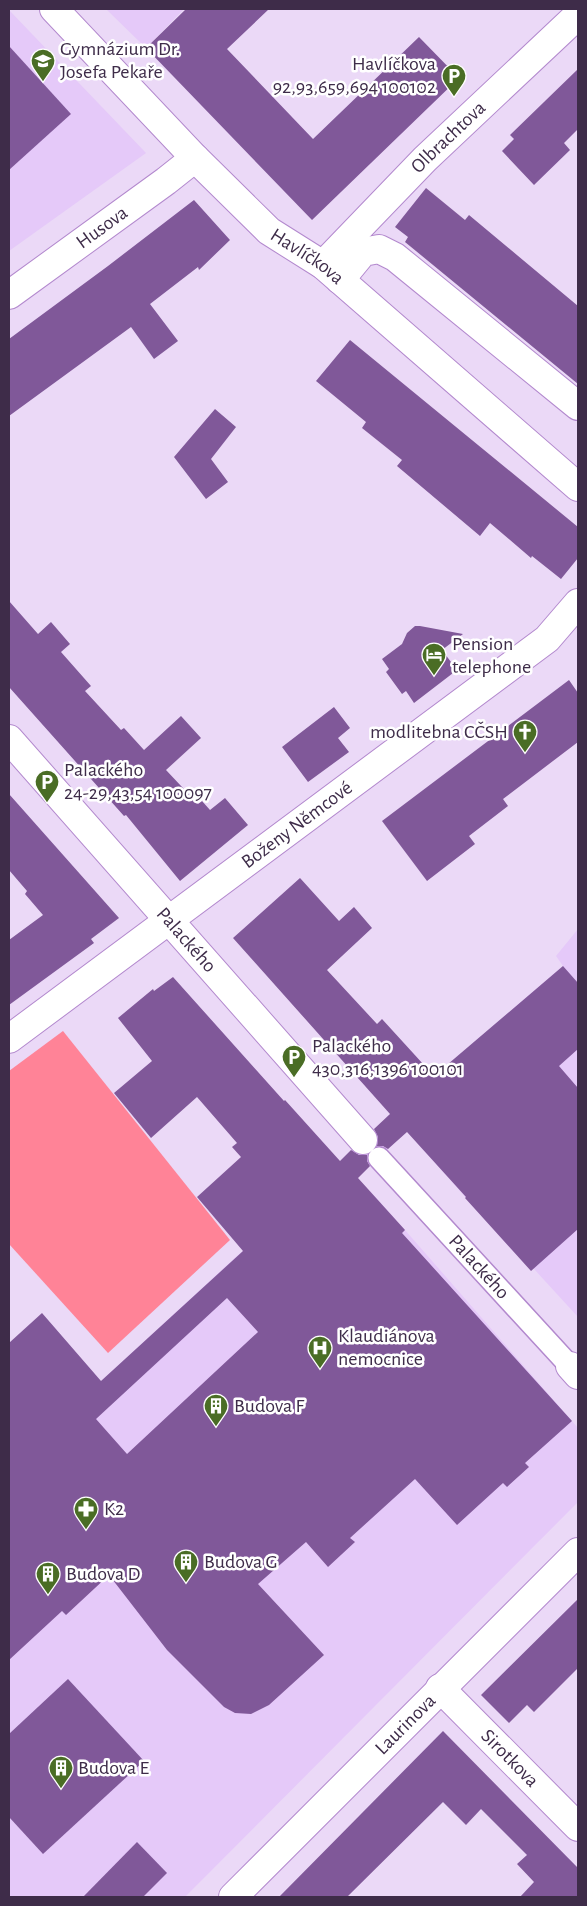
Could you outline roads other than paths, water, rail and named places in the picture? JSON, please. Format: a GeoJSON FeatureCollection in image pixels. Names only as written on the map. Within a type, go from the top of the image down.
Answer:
{"type":"FeatureCollection","features":[{"type":"Feature","properties":{"kind":"street","name":"Havlíčkova"},"geometry":{"type":"LineString","coordinates":[[54,9],[195,158],[269,231],[332,272],[578,487]]}},
{"type":"Feature","properties":{"kind":"street","name":"Olbrachtova"},"geometry":{"type":"LineString","coordinates":[[332,272],[425,159],[578,14]]}},
{"type":"Feature","properties":{"kind":"street","name":"Husova"},"geometry":{"type":"LineString","coordinates":[[9,295],[195,158]]}},
{"type":"Feature","properties":{"kind":"street"},"geometry":{"type":"LineString","coordinates":[[332,272],[363,252],[379,249],[395,257],[578,406]]}},
{"type":"Feature","properties":{"kind":"street","name":"Boženy Němcové"},"geometry":{"type":"LineString","coordinates":[[9,1039],[547,639],[578,603]]}},
{"type":"Feature","properties":{"kind":"street","name":"Palackého"},"geometry":{"type":"LineString","coordinates":[[9,738],[371,1149],[574,1370]]}},
{"type":"Feature","properties":{"kind":"street","name":"Laurinova"},"geometry":{"type":"LineString","coordinates":[[233,1897],[578,1552]]}},
{"type":"Feature","properties":{"kind":"street","name":"Sirotkova"},"geometry":{"type":"LineString","coordinates":[[440,1688],[578,1827]]}},
{"type":"Feature","properties":{"kind":"place","name":"Gymnázium Dr. Josefa Pekaře"},"geometry":{"type":"Point","coordinates":[43,82]}},
{"type":"Feature","properties":{"kind":"place","name":"Havlíčkova 92,93,659,694 100102"},"geometry":{"type":"Point","coordinates":[454,97]}},
{"type":"Feature","properties":{"kind":"place","name":"Pension telephone"},"geometry":{"type":"Point","coordinates":[434,676]}},
{"type":"Feature","properties":{"kind":"place","name":"modlitebna CČSH"},"geometry":{"type":"Point","coordinates":[525,753]}},
{"type":"Feature","properties":{"kind":"place","name":"Palackého 24-29,43,54 100097"},"geometry":{"type":"Point","coordinates":[47,803]}},
{"type":"Feature","properties":{"kind":"place","name":"Palackého 430,316,1396 100101"},"geometry":{"type":"Point","coordinates":[294,1078]}},
{"type":"Feature","properties":{"kind":"place","name":"Klaudiánova nemocnice"},"geometry":{"type":"Point","coordinates":[320,1369]}},
{"type":"Feature","properties":{"kind":"place","name":"Budova F"},"geometry":{"type":"Point","coordinates":[216,1427]}},
{"type":"Feature","properties":{"kind":"place","name":"K2"},"geometry":{"type":"Point","coordinates":[86,1530]}},
{"type":"Feature","properties":{"kind":"place","name":"Budova G"},"geometry":{"type":"Point","coordinates":[186,1583]}},
{"type":"Feature","properties":{"kind":"place","name":"Budova D"},"geometry":{"type":"Point","coordinates":[48,1595]}},
{"type":"Feature","properties":{"kind":"place","name":"Budova E"},"geometry":{"type":"Point","coordinates":[61,1789]}}]}
